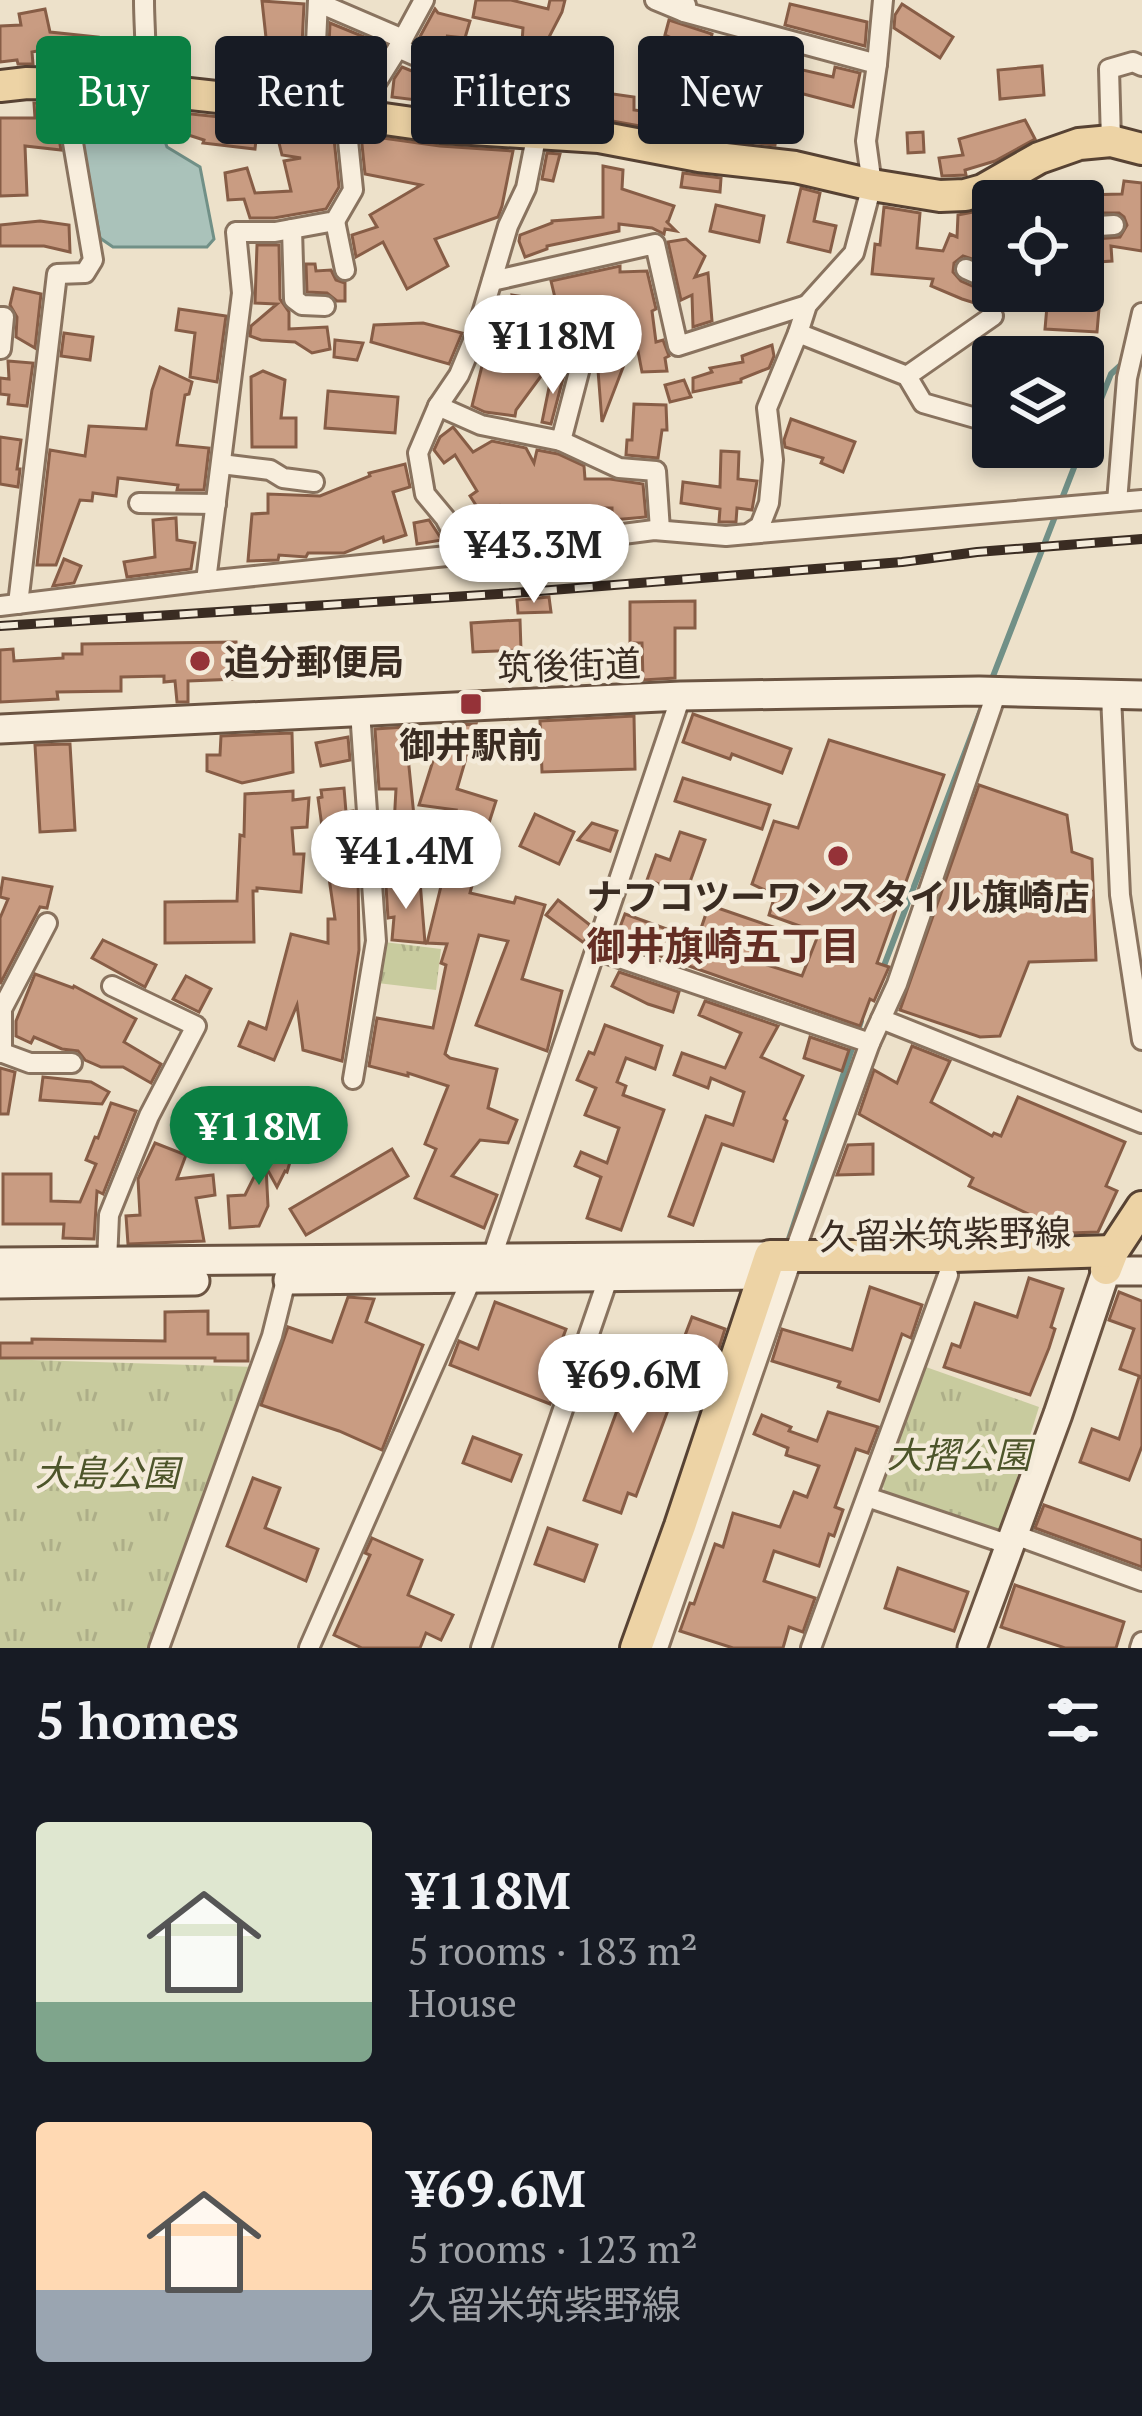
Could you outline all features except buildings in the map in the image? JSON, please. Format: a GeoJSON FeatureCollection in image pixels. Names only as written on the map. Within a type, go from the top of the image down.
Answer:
{"type":"FeatureCollection","features":[{"type":"Feature","properties":{"kind":"main road"},"geometry":{"type":"LineString","coordinates":[[0,86],[36,83]]}},
{"type":"Feature","properties":{"kind":"main road"},"geometry":{"type":"LineString","coordinates":[[614,140],[795,167],[940,196],[972,193]]}},
{"type":"Feature","properties":{"kind":"main road"},"geometry":{"type":"LineString","coordinates":[[1016,180],[1039,158],[1079,144],[1111,140],[1142,149]]}},
{"type":"Feature","properties":{"kind":"main road","name":"久留米筑紫野線"},"geometry":{"type":"LineString","coordinates":[[1120,1257],[1142,1207]]}},
{"type":"Feature","properties":{"kind":"main road","name":"久留米筑紫野線"},"geometry":{"type":"LineString","coordinates":[[778,1265],[955,1256],[1120,1257]]}},
{"type":"Feature","properties":{"kind":"main road","name":"久留米筑紫野線"},"geometry":{"type":"LineString","coordinates":[[778,1265],[948,1274],[1120,1257]]}},
{"type":"Feature","properties":{"kind":"main road"},"geometry":{"type":"LineString","coordinates":[[636,1648],[778,1265]]}},
{"type":"Feature","properties":{"kind":"street"},"geometry":{"type":"LineString","coordinates":[[144,0],[144,36]]}},
{"type":"Feature","properties":{"kind":"street"},"geometry":{"type":"LineString","coordinates":[[387,63],[424,0]]}},
{"type":"Feature","properties":{"kind":"street"},"geometry":{"type":"LineString","coordinates":[[655,0],[877,64]]}},
{"type":"Feature","properties":{"kind":"street"},"geometry":{"type":"LineString","coordinates":[[748,534],[760,526],[769,503],[773,460],[767,408],[807,305],[854,253],[872,185],[866,141],[884,0]]}},
{"type":"Feature","properties":{"kind":"street"},"geometry":{"type":"LineString","coordinates":[[316,36],[318,1],[411,49]]}},
{"type":"Feature","properties":{"kind":"street"},"geometry":{"type":"LineString","coordinates":[[1111,140],[1109,69],[1133,62],[1142,66]]}},
{"type":"Feature","properties":{"kind":"street"},"geometry":{"type":"LineString","coordinates":[[73,144],[93,260],[86,273],[57,274],[9,605],[660,530],[726,536],[1142,500]]}},
{"type":"Feature","properties":{"kind":"street"},"geometry":{"type":"LineString","coordinates":[[345,270],[335,221],[353,190],[352,144]]}},
{"type":"Feature","properties":{"kind":"street"},"geometry":{"type":"LineString","coordinates":[[490,551],[452,531],[424,494],[418,453],[476,334],[508,226],[526,188],[535,144]]}},
{"type":"Feature","properties":{"kind":"street"},"geometry":{"type":"LineString","coordinates":[[206,581],[242,293],[236,232],[335,221]]}},
{"type":"Feature","properties":{"kind":"street"},"geometry":{"type":"LineString","coordinates":[[1104,226],[1114,225]]}},
{"type":"Feature","properties":{"kind":"street"},"geometry":{"type":"LineString","coordinates":[[292,229],[294,299],[302,305],[325,306]]}},
{"type":"Feature","properties":{"kind":"street"},"geometry":{"type":"LineString","coordinates":[[492,281],[655,244],[678,346],[807,305]]}},
{"type":"Feature","properties":{"kind":"street"},"geometry":{"type":"LineString","coordinates":[[966,269],[972,272]]}},
{"type":"Feature","properties":{"kind":"street"},"geometry":{"type":"LineString","coordinates":[[1117,502],[1142,313]]}},
{"type":"Feature","properties":{"kind":"street"},"geometry":{"type":"LineString","coordinates":[[907,376],[993,316]]}},
{"type":"Feature","properties":{"kind":"street"},"geometry":{"type":"LineString","coordinates":[[0,317],[4,317],[1,349]]}},
{"type":"Feature","properties":{"kind":"street"},"geometry":{"type":"LineString","coordinates":[[798,334],[907,376],[923,403],[972,417]]}},
{"type":"Feature","properties":{"kind":"street"},"geometry":{"type":"LineString","coordinates":[[561,441],[580,368]]}},
{"type":"Feature","properties":{"kind":"street"},"geometry":{"type":"LineString","coordinates":[[437,406],[481,425],[561,441],[619,468],[656,471],[660,530]]}},
{"type":"Feature","properties":{"kind":"street"},"geometry":{"type":"LineString","coordinates":[[221,464],[271,470],[283,478],[314,482]]}},
{"type":"Feature","properties":{"kind":"street"},"geometry":{"type":"LineString","coordinates":[[139,503],[216,504]]}},
{"type":"Feature","properties":{"kind":"street"},"geometry":{"type":"LineString","coordinates":[[658,1648],[778,1265],[897,984],[991,691]]}},
{"type":"Feature","properties":{"kind":"street","name":"筑後街道"},"geometry":{"type":"LineString","coordinates":[[0,729],[681,696],[991,691],[1142,695]]}},
{"type":"Feature","properties":{"kind":"street"},"geometry":{"type":"LineString","coordinates":[[1112,695],[1120,895],[1142,1040]]}},
{"type":"Feature","properties":{"kind":"street"},"geometry":{"type":"LineString","coordinates":[[309,1648],[471,1280],[492,1257],[681,696]]}},
{"type":"Feature","properties":{"kind":"street"},"geometry":{"type":"LineString","coordinates":[[353,1079],[376,941],[360,711]]}},
{"type":"Feature","properties":{"kind":"street"},"geometry":{"type":"LineString","coordinates":[[47,923],[2,1009],[1,1053],[30,1063],[72,1063]]}},
{"type":"Feature","properties":{"kind":"street"},"geometry":{"type":"LineString","coordinates":[[596,950],[870,1042]]}},
{"type":"Feature","properties":{"kind":"street"},"geometry":{"type":"LineString","coordinates":[[107,1262],[110,1215],[149,1116],[196,1026],[112,986]]}},
{"type":"Feature","properties":{"kind":"street"},"geometry":{"type":"LineString","coordinates":[[881,1019],[1142,1123]]}},
{"type":"Feature","properties":{"kind":"street"},"geometry":{"type":"LineString","coordinates":[[0,1262],[492,1257],[612,1267]]}},
{"type":"Feature","properties":{"kind":"street"},"geometry":{"type":"LineString","coordinates":[[972,1648],[1120,1257],[1142,1271]]}},
{"type":"Feature","properties":{"kind":"street"},"geometry":{"type":"LineString","coordinates":[[0,1284],[471,1280],[612,1267],[778,1265]]}},
{"type":"Feature","properties":{"kind":"street"},"geometry":{"type":"LineString","coordinates":[[481,1648],[612,1267]]}},
{"type":"Feature","properties":{"kind":"street"},"geometry":{"type":"LineString","coordinates":[[811,1648],[948,1274]]}},
{"type":"Feature","properties":{"kind":"street"},"geometry":{"type":"LineString","coordinates":[[160,1648],[272,1336],[286,1280]]}},
{"type":"Feature","properties":{"kind":"street"},"geometry":{"type":"LineString","coordinates":[[868,1497],[1142,1581]]}},
{"type":"Feature","properties":{"kind":"green space"},"geometry":{"type":"Polygon","coordinates":[[[376,941],[441,949],[436,990],[369,982],[376,941]]]}},
{"type":"Feature","properties":{"kind":"green space","name":"大島公園"},"geometry":{"type":"Polygon","coordinates":[[[0,1359],[259,1367],[157,1648],[0,1648],[0,1359]]]}},
{"type":"Feature","properties":{"kind":"green space","name":"大摺公園"},"geometry":{"type":"Polygon","coordinates":[[[923,1366],[1039,1407],[1001,1529],[979,1529],[885,1494],[883,1486],[923,1366]]]}},
{"type":"Feature","properties":{"kind":"water"},"geometry":{"type":"Polygon","coordinates":[[[83,144],[166,144],[200,167],[214,239],[207,247],[113,247],[100,238],[83,144]]]}},
{"type":"Feature","properties":{"kind":"waterway"},"geometry":{"type":"LineString","coordinates":[[1104,392],[1111,374],[1124,362]]}},
{"type":"Feature","properties":{"kind":"waterway"},"geometry":{"type":"LineString","coordinates":[[990,684],[1074,468]]}},
{"type":"Feature","properties":{"kind":"waterway"},"geometry":{"type":"LineString","coordinates":[[882,971],[984,702]]}},
{"type":"Feature","properties":{"kind":"waterway"},"geometry":{"type":"LineString","coordinates":[[786,1248],[861,1021]]}},
{"type":"Feature","properties":{"kind":"railway"},"geometry":{"type":"LineString","coordinates":[[0,626],[514,593],[1142,539]]}},
{"type":"Feature","properties":{"kind":"place","name":"追分郵便局"},"geometry":{"type":"Point","coordinates":[200,661]}},
{"type":"Feature","properties":{"kind":"place","name":"御井駅前"},"geometry":{"type":"Point","coordinates":[471,704]}},
{"type":"Feature","properties":{"kind":"place","name":"ナフコツーワンスタイル旗崎店"},"geometry":{"type":"Point","coordinates":[838,856]}},
{"type":"Feature","properties":{"kind":"district","name":"御井旗崎五丁目"},"geometry":{"type":"Point","coordinates":[723,945]}}]}
